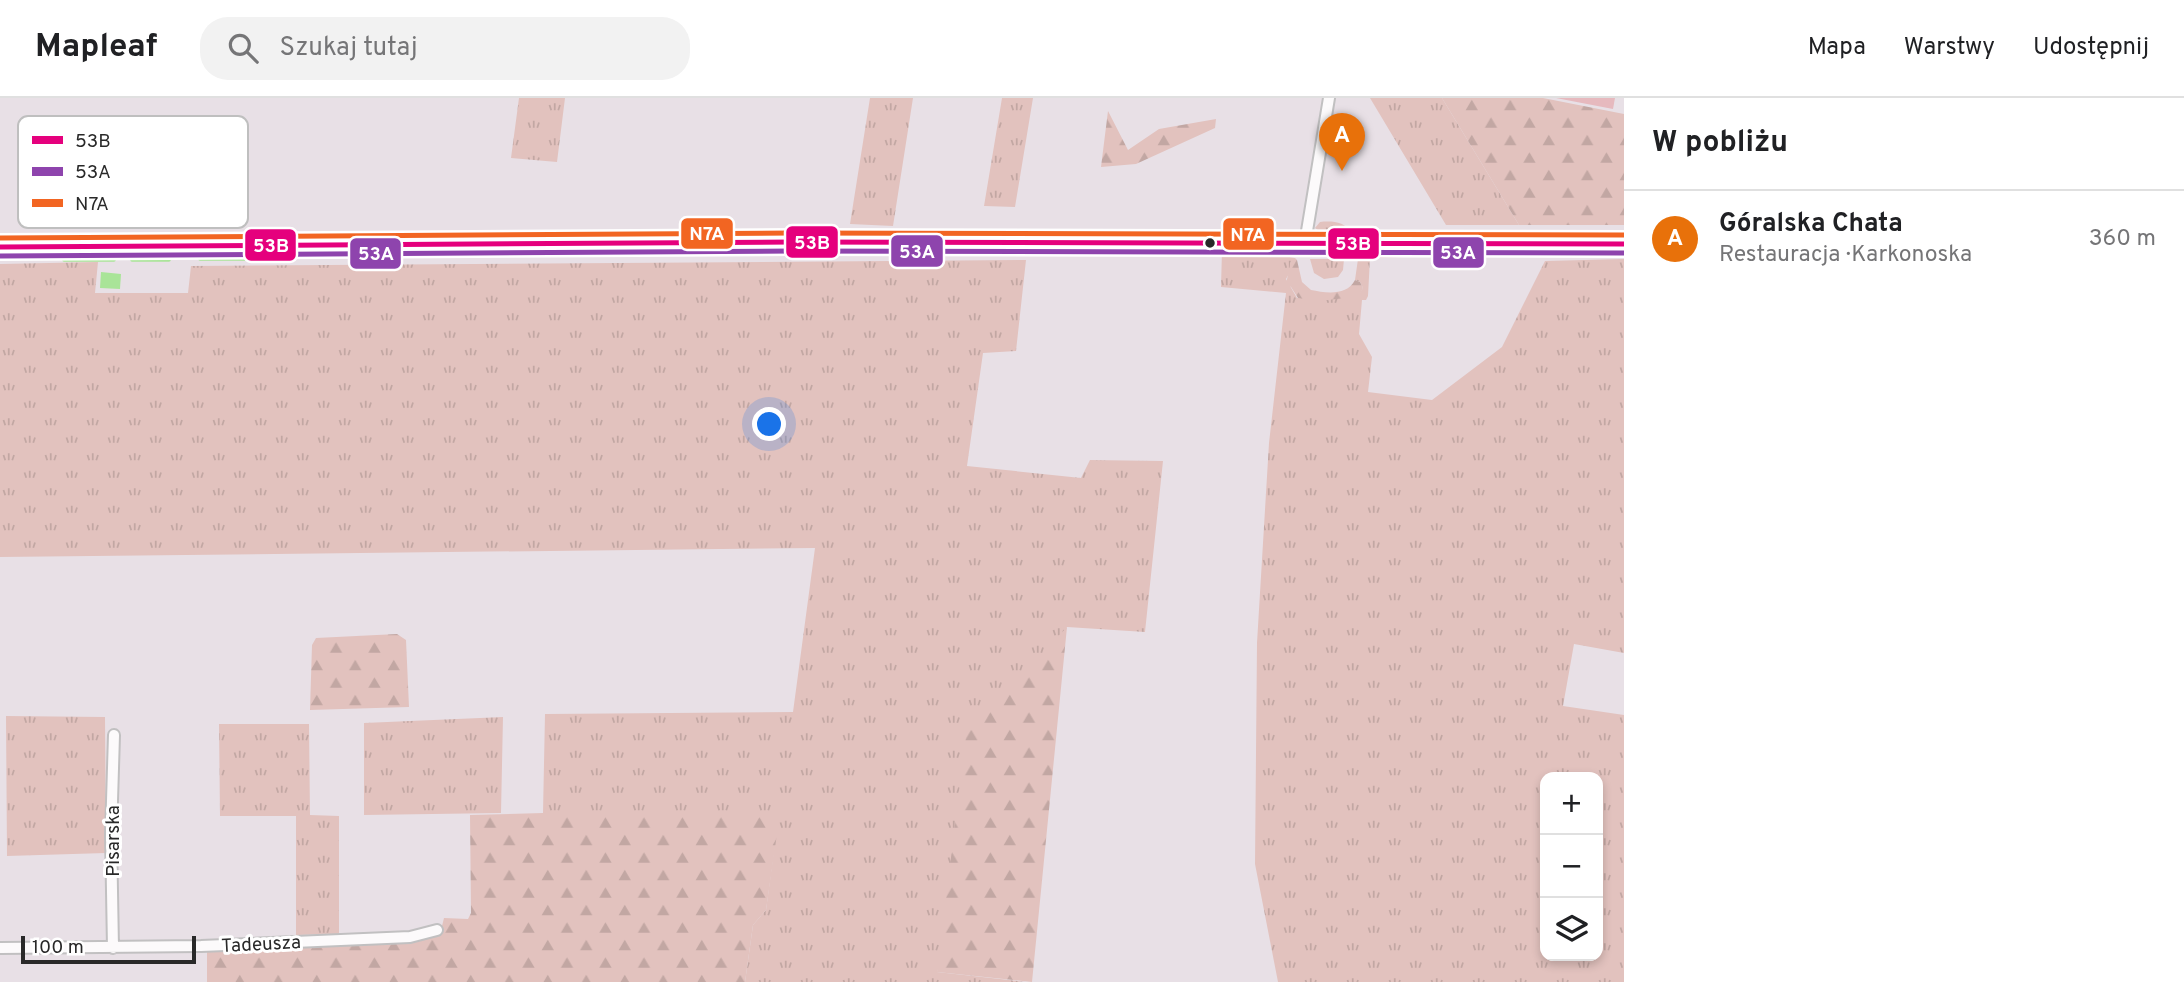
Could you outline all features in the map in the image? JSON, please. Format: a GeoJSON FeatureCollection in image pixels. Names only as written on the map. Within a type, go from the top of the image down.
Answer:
{"type":"FeatureCollection","features":[{"type":"Feature","properties":{"kind":"main road"},"geometry":{"type":"LineString","coordinates":[[0,247],[807,242],[1624,244]]}},
{"type":"Feature","properties":{"kind":"street"},"geometry":{"type":"LineString","coordinates":[[1305,243],[1329,98]]}},
{"type":"Feature","properties":{"kind":"street","name":"Pisarska"},"geometry":{"type":"LineString","coordinates":[[113,948],[111,834],[114,735]]}},
{"type":"Feature","properties":{"kind":"street","name":"Tadeusza"},"geometry":{"type":"LineString","coordinates":[[0,948],[113,948],[410,937],[437,930]]}},
{"type":"Feature","properties":{"kind":"green space"},"geometry":{"type":"Polygon","coordinates":[[[519,98],[565,98],[557,162],[511,158],[519,98]]]}},
{"type":"Feature","properties":{"kind":"green space"},"geometry":{"type":"Polygon","coordinates":[[[870,98],[913,98],[893,226],[850,224],[870,98]]]}},
{"type":"Feature","properties":{"kind":"green space"},"geometry":{"type":"Polygon","coordinates":[[[1002,98],[1033,98],[1015,207],[984,206],[1002,98]]]}},
{"type":"Feature","properties":{"kind":"green space"},"geometry":{"type":"Polygon","coordinates":[[[1370,98],[1442,98],[1519,225],[1446,225],[1370,98]]]}},
{"type":"Feature","properties":{"kind":"green space"},"geometry":{"type":"Polygon","coordinates":[[[1442,98],[1543,98],[1624,114],[1624,225],[1519,225],[1442,98]]]}},
{"type":"Feature","properties":{"kind":"green space"},"geometry":{"type":"Polygon","coordinates":[[[1108,111],[1128,150],[1159,129],[1216,119],[1215,128],[1136,164],[1101,167],[1108,111]]]}},
{"type":"Feature","properties":{"kind":"green space"},"geometry":{"type":"Polygon","coordinates":[[[1320,222],[1342,224],[1350,233],[1325,235],[1315,228],[1320,222]]]}},
{"type":"Feature","properties":{"kind":"green space"},"geometry":{"type":"Polygon","coordinates":[[[1268,249],[1268,253],[1295,258],[1297,260],[1290,263],[1290,272],[1286,279],[1297,298],[1322,299],[1360,293],[1363,288],[1360,282],[1355,280],[1359,252],[1437,251],[1438,256],[1370,258],[1368,296],[1366,300],[1362,300],[1359,334],[1372,357],[1368,392],[1432,400],[1502,347],[1545,261],[1624,259],[1624,653],[1574,644],[1563,706],[1624,715],[1624,982],[1278,982],[1255,864],[1257,643],[1269,443],[1286,293],[1221,287],[1222,250],[1268,249]]]}},
{"type":"Feature","properties":{"kind":"green space"},"geometry":{"type":"Polygon","coordinates":[[[1310,259],[1344,259],[1343,270],[1338,277],[1324,279],[1314,273],[1310,259]]]}},
{"type":"Feature","properties":{"kind":"green space"},"geometry":{"type":"Polygon","coordinates":[[[1026,260],[1016,351],[983,353],[967,466],[1081,478],[1090,460],[1163,461],[1145,632],[1067,627],[937,972],[1026,982],[745,982],[753,925],[766,910],[779,813],[543,813],[545,714],[793,712],[815,548],[0,557],[0,264],[98,262],[95,293],[188,293],[191,266],[1026,260]]]}},
{"type":"Feature","properties":{"kind":"green space"},"geometry":{"type":"Polygon","coordinates":[[[1297,260],[1302,282],[1311,290],[1342,291],[1355,280],[1360,282],[1363,288],[1358,299],[1353,302],[1345,298],[1319,301],[1298,298],[1287,285],[1290,263],[1297,260]]]}},
{"type":"Feature","properties":{"kind":"green space"},"geometry":{"type":"Polygon","coordinates":[[[1067,627],[1032,982],[937,972],[966,735],[1067,627]]]}},
{"type":"Feature","properties":{"kind":"green space"},"geometry":{"type":"Polygon","coordinates":[[[397,634],[406,640],[409,707],[310,710],[312,645],[316,638],[397,634]]]}},
{"type":"Feature","properties":{"kind":"green space"},"geometry":{"type":"Polygon","coordinates":[[[6,716],[105,717],[106,853],[7,856],[6,716]]]}},
{"type":"Feature","properties":{"kind":"green space"},"geometry":{"type":"Polygon","coordinates":[[[503,717],[501,813],[364,815],[364,723],[503,717]]]}},
{"type":"Feature","properties":{"kind":"green space"},"geometry":{"type":"Polygon","coordinates":[[[219,724],[309,724],[310,815],[339,816],[339,934],[296,935],[296,816],[220,816],[219,724]]]}},
{"type":"Feature","properties":{"kind":"green space"},"geometry":{"type":"Polygon","coordinates":[[[780,813],[766,910],[753,925],[745,982],[207,982],[207,946],[410,937],[441,930],[444,918],[468,919],[471,913],[470,815],[780,813]]]}},
{"type":"Feature","properties":{"kind":"shaded area"},"geometry":{"type":"Polygon","coordinates":[[[1556,98],[1615,98],[1613,109],[1556,98]]]}},
{"type":"Feature","properties":{"kind":"shaded area"},"geometry":{"type":"Polygon","coordinates":[[[101,272],[121,274],[120,289],[100,288],[101,272]]]}},
{"type":"Feature","properties":{"kind":"waterway"},"geometry":{"type":"LineString","coordinates":[[200,259],[254,259]]}},
{"type":"Feature","properties":{"kind":"waterway"},"geometry":{"type":"LineString","coordinates":[[64,260],[114,260]]}},
{"type":"Feature","properties":{"kind":"waterway"},"geometry":{"type":"LineString","coordinates":[[132,260],[169,260]]}},
{"type":"Feature","properties":{"kind":"transit line","name":"N7A"},"geometry":{"type":"LineString","coordinates":[[0,238],[793,233],[1624,235]]}},
{"type":"Feature","properties":{"kind":"transit line","name":"53B"},"geometry":{"type":"LineString","coordinates":[[0,247],[793,242],[1624,244]]}},
{"type":"Feature","properties":{"kind":"transit line","name":"53A"},"geometry":{"type":"LineString","coordinates":[[0,256],[793,251],[1624,253]]}},
{"type":"Feature","properties":{"kind":"place","name":"Góralska Chata"},"geometry":{"type":"Point","coordinates":[1342,171]}}]}
